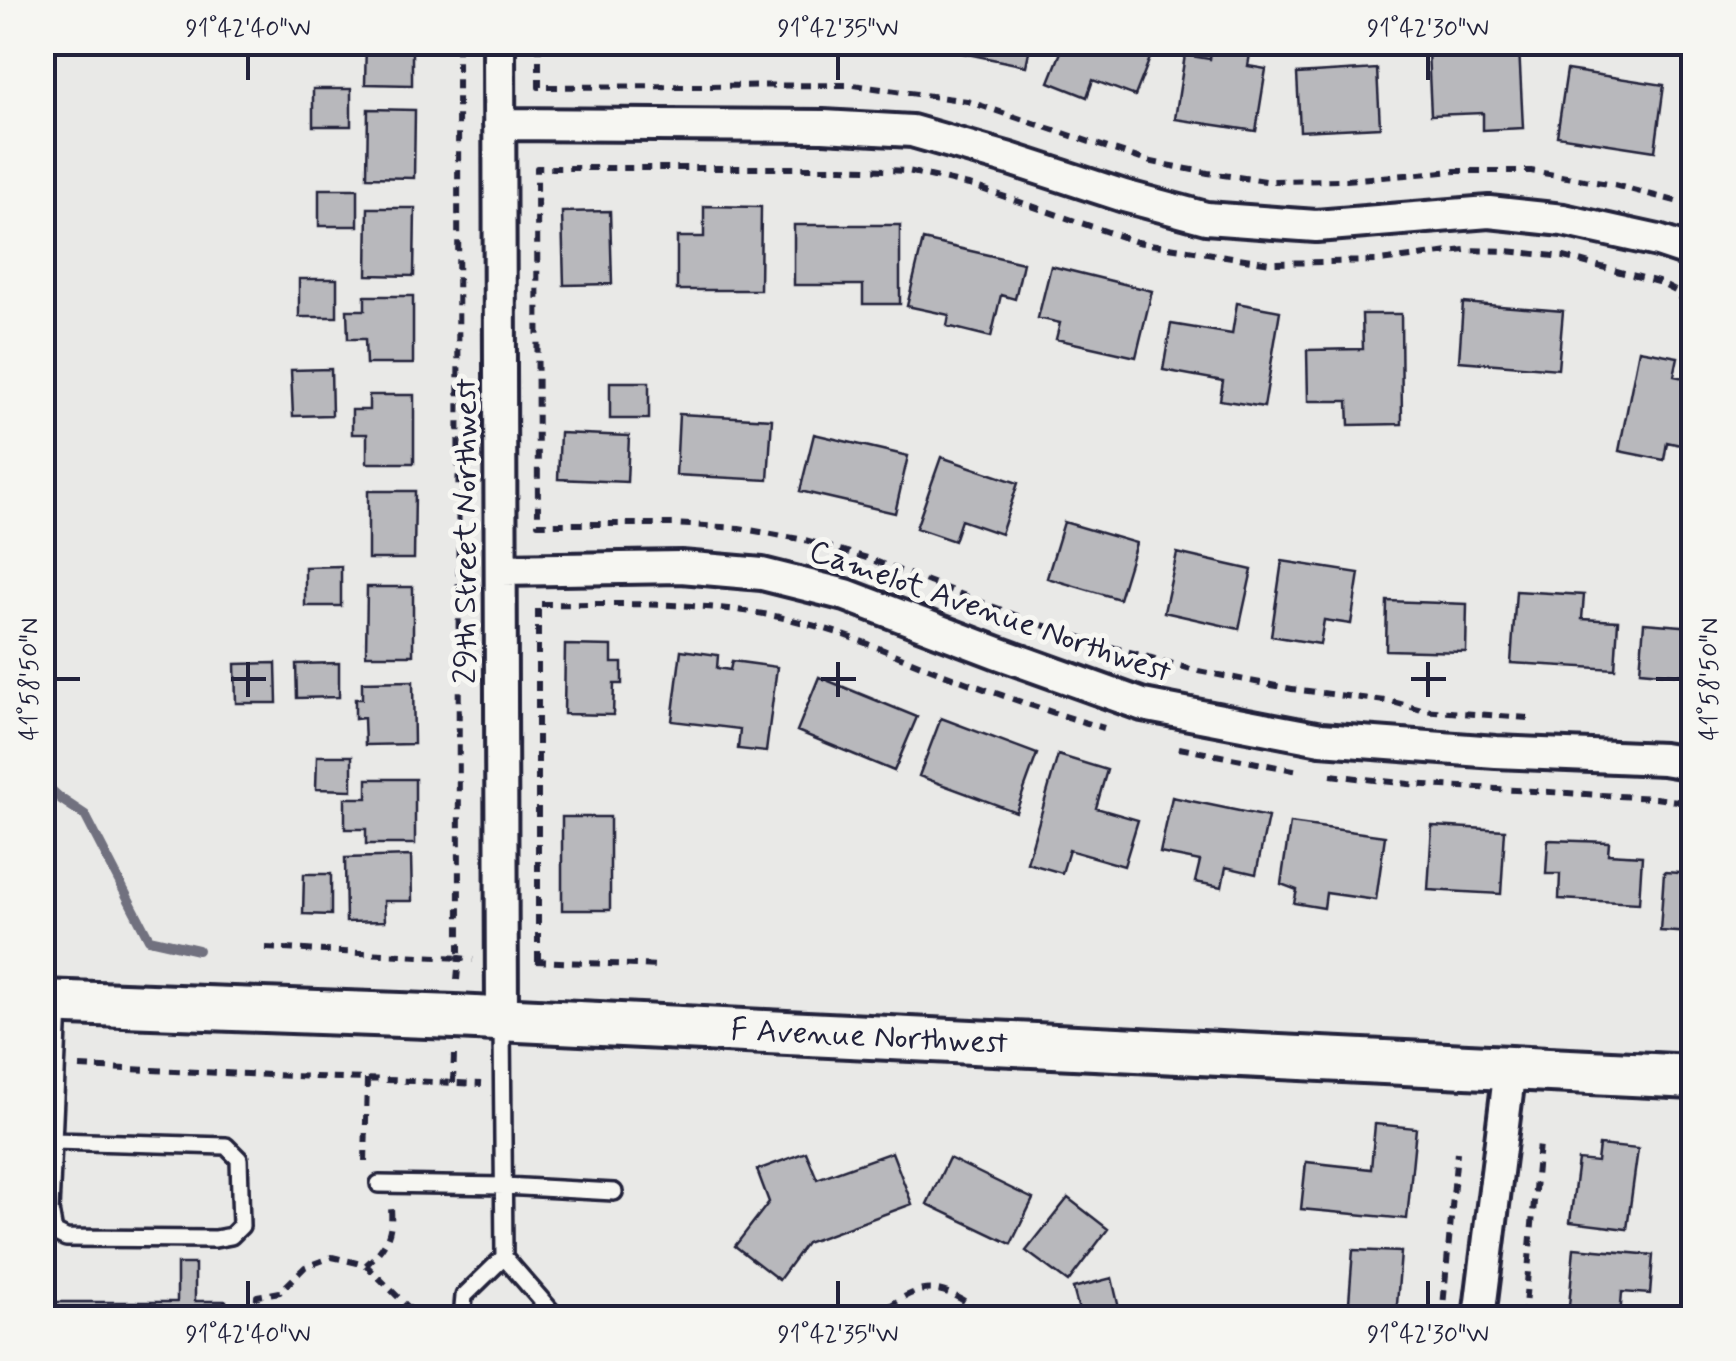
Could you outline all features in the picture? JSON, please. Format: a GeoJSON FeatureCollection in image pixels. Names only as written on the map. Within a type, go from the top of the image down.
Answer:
{"type":"FeatureCollection","features":[{"type":"Feature","properties":{"kind":"main road","name":"F Avenue Northwest"},"geometry":{"type":"LineString","coordinates":[[51,1002],[1694,1077]]}},
{"type":"Feature","properties":{"kind":"street","name":"29th Street Northwest"},"geometry":{"type":"LineString","coordinates":[[499,42],[502,1020]]}},
{"type":"Feature","properties":{"kind":"street"},"geometry":{"type":"LineString","coordinates":[[499,124],[823,126],[912,131],[1206,218],[1316,226],[1488,212],[1563,220],[1694,253]]}},
{"type":"Feature","properties":{"kind":"street","name":"Camelot Avenue Northwest"},"geometry":{"type":"LineString","coordinates":[[501,570],[681,567],[762,574],[846,595],[1143,705],[1321,739],[1694,764]]}},
{"type":"Feature","properties":{"kind":"street"},"geometry":{"type":"LineString","coordinates":[[1479,1318],[1510,1068]]}},
{"type":"Feature","properties":{"kind":"lane"},"geometry":{"type":"LineString","coordinates":[[48,1141],[226,1146],[239,1159],[241,1226],[231,1236],[214,1239],[66,1238],[54,1232],[48,1141],[56,1066],[51,1002]]}},
{"type":"Feature","properties":{"kind":"lane"},"geometry":{"type":"LineString","coordinates":[[502,1020],[504,1257],[557,1318]]}},
{"type":"Feature","properties":{"kind":"lane"},"geometry":{"type":"LineString","coordinates":[[379,1184],[614,1192]]}},
{"type":"Feature","properties":{"kind":"lane"},"geometry":{"type":"LineString","coordinates":[[462,1318],[464,1296],[504,1257]]}},
{"type":"Feature","properties":{"kind":"path"},"geometry":{"type":"LineString","coordinates":[[457,981],[458,42]]}},
{"type":"Feature","properties":{"kind":"path"},"geometry":{"type":"LineString","coordinates":[[539,42],[539,87],[852,85],[967,101],[1148,161],[1208,173],[1266,181],[1532,171],[1614,185],[1694,206]]}},
{"type":"Feature","properties":{"kind":"path"},"geometry":{"type":"LineString","coordinates":[[1531,718],[1422,710],[1198,670],[1033,622],[867,558],[805,540],[739,528],[674,524],[538,524],[538,168],[908,171],[973,186],[1137,242],[1270,264],[1380,260],[1465,250],[1564,256],[1658,282],[1677,292],[1694,316]]}},
{"type":"Feature","properties":{"kind":"path"},"geometry":{"type":"LineString","coordinates":[[538,962],[538,604],[724,607],[786,618],[848,635],[1025,704],[1120,733]]}},
{"type":"Feature","properties":{"kind":"path"},"geometry":{"type":"LineString","coordinates":[[1171,746],[1307,772]]}},
{"type":"Feature","properties":{"kind":"path"},"geometry":{"type":"LineString","coordinates":[[1323,774],[1409,784],[1694,803]]}},
{"type":"Feature","properties":{"kind":"path"},"geometry":{"type":"LineString","coordinates":[[266,948],[473,960]]}},
{"type":"Feature","properties":{"kind":"path"},"geometry":{"type":"LineString","coordinates":[[520,962],[660,966]]}},
{"type":"Feature","properties":{"kind":"path"},"geometry":{"type":"LineString","coordinates":[[453,1083],[454,1051]]}},
{"type":"Feature","properties":{"kind":"path"},"geometry":{"type":"LineString","coordinates":[[56,1066],[503,1085]]}},
{"type":"Feature","properties":{"kind":"path"},"geometry":{"type":"LineString","coordinates":[[1524,1318],[1539,1143]]}},
{"type":"Feature","properties":{"kind":"path"},"geometry":{"type":"LineString","coordinates":[[1442,1318],[1458,1152]]}},
{"type":"Feature","properties":{"kind":"path"},"geometry":{"type":"LineString","coordinates":[[256,1318],[257,1296],[280,1292],[306,1267],[332,1258],[366,1266],[418,1318]]}},
{"type":"Feature","properties":{"kind":"path"},"geometry":{"type":"LineString","coordinates":[[874,1318],[899,1298],[930,1288],[962,1298],[990,1318]]}},
{"type":"Feature","properties":{"kind":"building"},"geometry":{"type":"Polygon","coordinates":[[[366,42],[412,42],[412,85],[365,84],[366,42]]]}},
{"type":"Feature","properties":{"kind":"building"},"geometry":{"type":"Polygon","coordinates":[[[563,42],[635,42],[636,47],[563,47],[563,42]]]}},
{"type":"Feature","properties":{"kind":"building"},"geometry":{"type":"Polygon","coordinates":[[[906,42],[906,46],[800,45],[906,42]]]}},
{"type":"Feature","properties":{"kind":"building"},"geometry":{"type":"Polygon","coordinates":[[[944,42],[1031,42],[1026,66],[943,49],[944,42]]]}},
{"type":"Feature","properties":{"kind":"building"},"geometry":{"type":"Polygon","coordinates":[[[1065,42],[1140,42],[1154,48],[1135,96],[1093,80],[1087,97],[1049,82],[1065,42]]]}},
{"type":"Feature","properties":{"kind":"building"},"geometry":{"type":"Polygon","coordinates":[[[1212,42],[1252,42],[1248,66],[1266,69],[1256,131],[1175,119],[1185,55],[1210,59],[1212,42]]]}},
{"type":"Feature","properties":{"kind":"building"},"geometry":{"type":"Polygon","coordinates":[[[1519,47],[1523,128],[1483,130],[1483,113],[1431,115],[1428,51],[1519,47]]]}},
{"type":"Feature","properties":{"kind":"building"},"geometry":{"type":"Polygon","coordinates":[[[1377,69],[1380,127],[1300,131],[1297,74],[1377,69]]]}},
{"type":"Feature","properties":{"kind":"building"},"geometry":{"type":"Polygon","coordinates":[[[1567,70],[1664,85],[1655,151],[1557,136],[1567,70]]]}},
{"type":"Feature","properties":{"kind":"building"},"geometry":{"type":"Polygon","coordinates":[[[313,89],[351,89],[351,126],[313,126],[313,89]]]}},
{"type":"Feature","properties":{"kind":"building"},"geometry":{"type":"Polygon","coordinates":[[[368,109],[415,110],[414,178],[367,177],[368,109]]]}},
{"type":"Feature","properties":{"kind":"building"},"geometry":{"type":"Polygon","coordinates":[[[319,189],[358,189],[358,226],[319,226],[319,189]]]}},
{"type":"Feature","properties":{"kind":"building"},"geometry":{"type":"Polygon","coordinates":[[[704,206],[761,207],[760,290],[677,290],[677,237],[704,237],[704,206]]]}},
{"type":"Feature","properties":{"kind":"building"},"geometry":{"type":"Polygon","coordinates":[[[368,208],[415,208],[414,276],[367,275],[368,208]]]}},
{"type":"Feature","properties":{"kind":"building"},"geometry":{"type":"Polygon","coordinates":[[[610,211],[612,284],[564,285],[562,212],[610,211]]]}},
{"type":"Feature","properties":{"kind":"building"},"geometry":{"type":"Polygon","coordinates":[[[794,225],[900,225],[900,304],[863,304],[863,285],[794,285],[794,225]]]}},
{"type":"Feature","properties":{"kind":"building"},"geometry":{"type":"Polygon","coordinates":[[[923,240],[1023,263],[1015,299],[1001,295],[991,337],[947,326],[949,315],[907,306],[923,240]]]}},
{"type":"Feature","properties":{"kind":"building"},"geometry":{"type":"Polygon","coordinates":[[[1051,266],[1152,291],[1136,357],[1056,339],[1060,323],[1038,318],[1051,266]]]}},
{"type":"Feature","properties":{"kind":"building"},"geometry":{"type":"Polygon","coordinates":[[[299,279],[337,279],[337,317],[299,317],[299,279]]]}},
{"type":"Feature","properties":{"kind":"building"},"geometry":{"type":"Polygon","coordinates":[[[365,296],[413,296],[413,364],[366,364],[365,339],[348,339],[347,310],[365,310],[365,296]]]}},
{"type":"Feature","properties":{"kind":"building"},"geometry":{"type":"Polygon","coordinates":[[[1237,303],[1280,311],[1264,407],[1220,400],[1223,381],[1163,370],[1171,324],[1232,334],[1237,303]]]}},
{"type":"Feature","properties":{"kind":"building"},"geometry":{"type":"Polygon","coordinates":[[[1463,303],[1563,311],[1558,369],[1459,361],[1463,303]]]}},
{"type":"Feature","properties":{"kind":"building"},"geometry":{"type":"Polygon","coordinates":[[[1362,314],[1401,314],[1402,424],[1349,425],[1348,401],[1308,401],[1307,350],[1363,349],[1362,314]]]}},
{"type":"Feature","properties":{"kind":"building"},"geometry":{"type":"Polygon","coordinates":[[[1639,350],[1678,357],[1674,376],[1694,380],[1694,448],[1667,442],[1664,460],[1619,451],[1639,350]]]}},
{"type":"Feature","properties":{"kind":"building"},"geometry":{"type":"Polygon","coordinates":[[[331,369],[332,415],[293,416],[291,370],[331,369]]]}},
{"type":"Feature","properties":{"kind":"building"},"geometry":{"type":"Polygon","coordinates":[[[610,382],[649,382],[649,419],[610,419],[610,382]]]}},
{"type":"Feature","properties":{"kind":"building"},"geometry":{"type":"Polygon","coordinates":[[[369,395],[414,395],[414,463],[367,463],[367,434],[352,434],[352,410],[369,410],[369,395]]]}},
{"type":"Feature","properties":{"kind":"building"},"geometry":{"type":"Polygon","coordinates":[[[679,414],[772,419],[768,480],[676,475],[679,414]]]}},
{"type":"Feature","properties":{"kind":"building"},"geometry":{"type":"Polygon","coordinates":[[[560,433],[629,436],[627,482],[558,479],[560,433]]]}},
{"type":"Feature","properties":{"kind":"building"},"geometry":{"type":"Polygon","coordinates":[[[814,434],[908,456],[895,513],[800,491],[814,434]]]}},
{"type":"Feature","properties":{"kind":"building"},"geometry":{"type":"Polygon","coordinates":[[[941,457],[1018,483],[1001,534],[961,520],[954,541],[916,528],[941,457]]]}},
{"type":"Feature","properties":{"kind":"building"},"geometry":{"type":"Polygon","coordinates":[[[368,491],[415,491],[414,559],[368,559],[368,491]]]}},
{"type":"Feature","properties":{"kind":"building"},"geometry":{"type":"Polygon","coordinates":[[[1064,522],[1136,543],[1119,599],[1047,578],[1064,522]]]}},
{"type":"Feature","properties":{"kind":"building"},"geometry":{"type":"Polygon","coordinates":[[[1177,553],[1252,570],[1239,629],[1164,612],[1177,553]]]}},
{"type":"Feature","properties":{"kind":"building"},"geometry":{"type":"Polygon","coordinates":[[[1282,561],[1359,573],[1351,624],[1324,620],[1320,644],[1271,636],[1282,561]]]}},
{"type":"Feature","properties":{"kind":"building"},"geometry":{"type":"Polygon","coordinates":[[[341,566],[341,606],[305,606],[305,567],[341,566]]]}},
{"type":"Feature","properties":{"kind":"building"},"geometry":{"type":"Polygon","coordinates":[[[367,587],[413,587],[413,655],[366,655],[367,587]]]}},
{"type":"Feature","properties":{"kind":"building"},"geometry":{"type":"Polygon","coordinates":[[[1516,591],[1584,595],[1582,619],[1618,621],[1615,669],[1511,663],[1516,591]]]}},
{"type":"Feature","properties":{"kind":"building"},"geometry":{"type":"Polygon","coordinates":[[[1387,601],[1467,604],[1466,652],[1386,650],[1387,601]]]}},
{"type":"Feature","properties":{"kind":"building"},"geometry":{"type":"Polygon","coordinates":[[[1644,623],[1694,627],[1694,676],[1640,671],[1644,623]]]}},
{"type":"Feature","properties":{"kind":"building"},"geometry":{"type":"Polygon","coordinates":[[[565,645],[612,646],[612,663],[622,663],[622,684],[614,684],[613,715],[564,714],[565,645]]]}},
{"type":"Feature","properties":{"kind":"building"},"geometry":{"type":"Polygon","coordinates":[[[681,650],[718,655],[717,668],[730,670],[732,661],[777,667],[766,752],[738,749],[740,729],[672,721],[681,650]]]}},
{"type":"Feature","properties":{"kind":"building"},"geometry":{"type":"Polygon","coordinates":[[[276,663],[277,703],[236,703],[235,664],[276,663]]]}},
{"type":"Feature","properties":{"kind":"building"},"geometry":{"type":"Polygon","coordinates":[[[339,663],[339,697],[297,698],[296,664],[339,663]]]}},
{"type":"Feature","properties":{"kind":"building"},"geometry":{"type":"Polygon","coordinates":[[[819,677],[917,717],[894,771],[797,731],[819,677]]]}},
{"type":"Feature","properties":{"kind":"building"},"geometry":{"type":"Polygon","coordinates":[[[413,681],[414,744],[365,745],[364,718],[355,719],[355,699],[362,699],[362,682],[413,681]]]}},
{"type":"Feature","properties":{"kind":"building"},"geometry":{"type":"Polygon","coordinates":[[[941,718],[1037,754],[1016,812],[919,776],[941,718]]]}},
{"type":"Feature","properties":{"kind":"building"},"geometry":{"type":"Polygon","coordinates":[[[1058,755],[1107,770],[1096,808],[1138,820],[1124,866],[1069,850],[1062,873],[1027,863],[1058,755]]]}},
{"type":"Feature","properties":{"kind":"building"},"geometry":{"type":"Polygon","coordinates":[[[317,756],[352,756],[352,790],[316,789],[317,756]]]}},
{"type":"Feature","properties":{"kind":"building"},"geometry":{"type":"Polygon","coordinates":[[[367,779],[415,779],[415,844],[366,844],[366,829],[345,829],[345,798],[367,798],[367,779]]]}},
{"type":"Feature","properties":{"kind":"building"},"geometry":{"type":"Polygon","coordinates":[[[1172,797],[1268,817],[1256,874],[1226,867],[1222,887],[1195,882],[1200,861],[1160,853],[1172,797]]]}},
{"type":"Feature","properties":{"kind":"building"},"geometry":{"type":"Polygon","coordinates":[[[562,817],[610,817],[610,910],[562,910],[562,817]]]}},
{"type":"Feature","properties":{"kind":"building"},"geometry":{"type":"Polygon","coordinates":[[[1290,823],[1385,836],[1376,900],[1326,893],[1324,908],[1294,903],[1297,890],[1281,884],[1290,823]]]}},
{"type":"Feature","properties":{"kind":"building"},"geometry":{"type":"Polygon","coordinates":[[[1432,826],[1505,830],[1501,894],[1428,890],[1432,826]]]}},
{"type":"Feature","properties":{"kind":"building"},"geometry":{"type":"Polygon","coordinates":[[[1548,840],[1609,842],[1608,854],[1642,856],[1639,903],[1559,899],[1560,874],[1546,874],[1548,840]]]}},
{"type":"Feature","properties":{"kind":"building"},"geometry":{"type":"Polygon","coordinates":[[[411,856],[412,901],[384,901],[385,921],[346,922],[345,858],[411,856]]]}},
{"type":"Feature","properties":{"kind":"building"},"geometry":{"type":"Polygon","coordinates":[[[1664,872],[1694,874],[1694,933],[1660,931],[1664,872]]]}},
{"type":"Feature","properties":{"kind":"building"},"geometry":{"type":"Polygon","coordinates":[[[304,874],[331,874],[331,915],[303,914],[304,874]]]}},
{"type":"Feature","properties":{"kind":"building"},"geometry":{"type":"Polygon","coordinates":[[[1375,1124],[1416,1128],[1407,1219],[1301,1209],[1306,1162],[1371,1169],[1375,1124]]]}},
{"type":"Feature","properties":{"kind":"building"},"geometry":{"type":"Polygon","coordinates":[[[1599,1145],[1638,1149],[1627,1229],[1570,1222],[1578,1160],[1597,1162],[1599,1145]]]}},
{"type":"Feature","properties":{"kind":"building"},"geometry":{"type":"Polygon","coordinates":[[[806,1152],[817,1179],[892,1152],[912,1204],[806,1243],[779,1280],[735,1246],[769,1202],[757,1170],[806,1152]]]}},
{"type":"Feature","properties":{"kind":"building"},"geometry":{"type":"Polygon","coordinates":[[[949,1158],[1033,1199],[1011,1244],[927,1204],[949,1158]]]}},
{"type":"Feature","properties":{"kind":"building"},"geometry":{"type":"Polygon","coordinates":[[[1068,1198],[1108,1229],[1068,1282],[1026,1251],[1068,1198]]]}},
{"type":"Feature","properties":{"kind":"building"},"geometry":{"type":"Polygon","coordinates":[[[1574,1248],[1653,1255],[1650,1294],[1622,1292],[1620,1318],[1568,1318],[1574,1248]]]}},
{"type":"Feature","properties":{"kind":"building"},"geometry":{"type":"Polygon","coordinates":[[[1353,1250],[1401,1252],[1396,1318],[1348,1315],[1353,1250]]]}},
{"type":"Feature","properties":{"kind":"building"},"geometry":{"type":"Polygon","coordinates":[[[177,1264],[195,1264],[195,1301],[226,1301],[226,1318],[55,1318],[55,1302],[177,1302],[177,1264]]]}},
{"type":"Feature","properties":{"kind":"building"},"geometry":{"type":"Polygon","coordinates":[[[1112,1278],[1121,1317],[1081,1318],[1073,1288],[1112,1278]]]}},
{"type":"Feature","properties":{"kind":"building"},"geometry":{"type":"Polygon","coordinates":[[[300,1312],[362,1313],[368,1318],[299,1318],[300,1312]]]}},
{"type":"Feature","properties":{"kind":"waterway"},"geometry":{"type":"LineString","coordinates":[[42,782],[85,815],[149,939],[198,950]]}}]}
